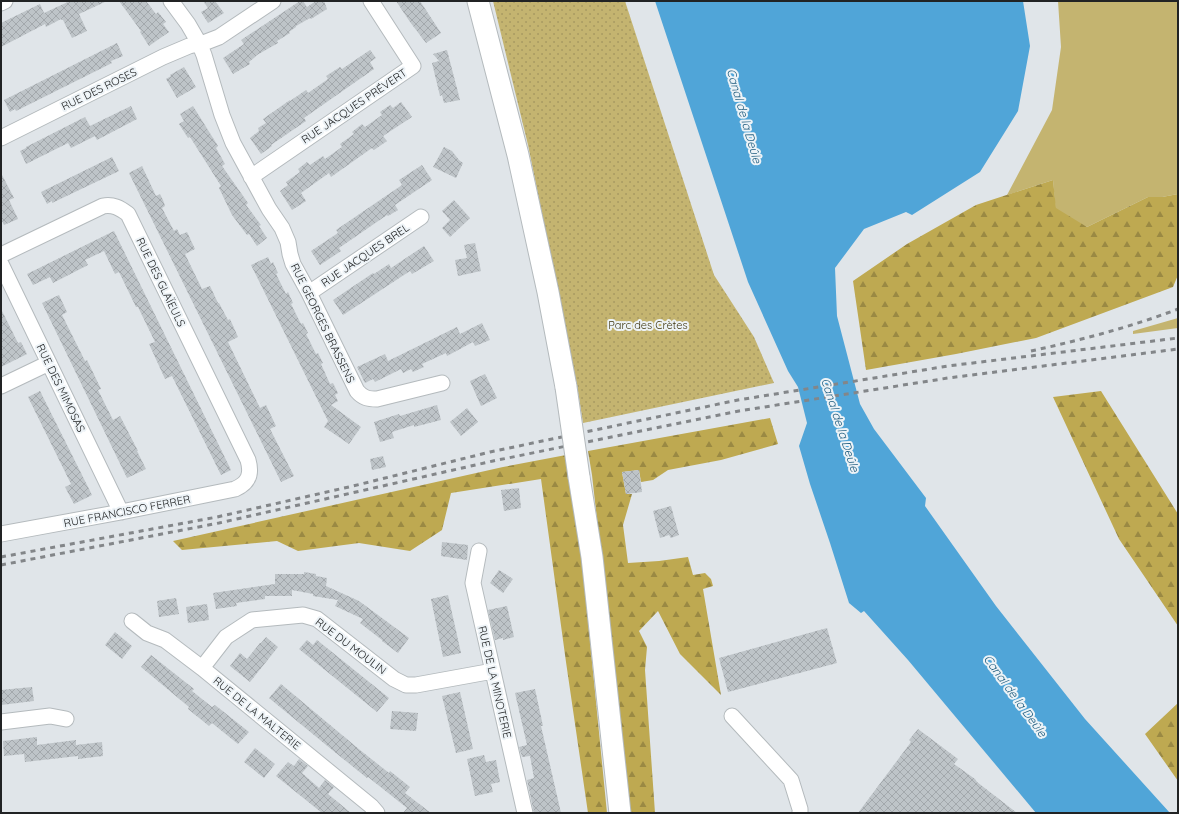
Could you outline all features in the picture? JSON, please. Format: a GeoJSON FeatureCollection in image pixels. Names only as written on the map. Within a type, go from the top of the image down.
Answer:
{"type":"FeatureCollection","features":[{"type":"Feature","properties":{"kind":"main road"},"geometry":{"type":"LineString","coordinates":[[478,1],[518,154],[548,292],[566,387],[592,557],[620,813]]}},
{"type":"Feature","properties":{"kind":"street"},"geometry":{"type":"LineString","coordinates":[[1,3],[5,1]]}},
{"type":"Feature","properties":{"kind":"street","name":"RUE GEORGES BRASSENS"},"geometry":{"type":"LineString","coordinates":[[171,1],[188,24],[199,43],[222,115],[233,143],[269,209],[282,228],[288,242],[293,264],[309,293],[357,391],[368,399],[377,399],[442,383]]}},
{"type":"Feature","properties":{"kind":"street"},"geometry":{"type":"LineString","coordinates":[[199,43],[219,37],[273,1]]}},
{"type":"Feature","properties":{"kind":"street","name":"RUE JACQUES PRÉVERT"},"geometry":{"type":"LineString","coordinates":[[251,177],[413,66],[370,1]]}},
{"type":"Feature","properties":{"kind":"street","name":"RUE DES ROSES"},"geometry":{"type":"LineString","coordinates":[[1,138],[163,57],[199,43]]}},
{"type":"Feature","properties":{"kind":"street","name":"RUE DES GLAÏEULS"},"geometry":{"type":"LineString","coordinates":[[1,255],[102,206],[113,206],[122,209],[128,214],[248,460],[250,472],[248,478]]}},
{"type":"Feature","properties":{"kind":"street","name":"RUE JACQUES BREL"},"geometry":{"type":"LineString","coordinates":[[309,293],[421,217]]}},
{"type":"Feature","properties":{"kind":"street","name":"RUE DES MIMOSAS"},"geometry":{"type":"LineString","coordinates":[[1,264],[121,512]]}},
{"type":"Feature","properties":{"kind":"street"},"geometry":{"type":"LineString","coordinates":[[1,386],[49,363]]}},
{"type":"Feature","properties":{"kind":"street","name":"RUE FRANCISCO FERRER"},"geometry":{"type":"LineString","coordinates":[[1,534],[235,489],[245,483],[248,478]]}},
{"type":"Feature","properties":{"kind":"street","name":"RUE DE LA MINOTERIE"},"geometry":{"type":"LineString","coordinates":[[479,551],[473,583],[525,813]]}},
{"type":"Feature","properties":{"kind":"street","name":"RUE DU MOULIN"},"geometry":{"type":"LineString","coordinates":[[202,668],[226,638],[252,620],[303,615],[317,619],[394,679],[406,685],[416,685],[493,671]]}},
{"type":"Feature","properties":{"kind":"street","name":"RUE DE LA MALTERIE"},"geometry":{"type":"LineString","coordinates":[[132,621],[147,633],[165,640],[202,668],[377,813]]}},
{"type":"Feature","properties":{"kind":"street"},"geometry":{"type":"LineString","coordinates":[[1,722],[50,716],[66,719]]}},
{"type":"Feature","properties":{"kind":"street"},"geometry":{"type":"LineString","coordinates":[[732,716],[791,780],[800,813]]}},
{"type":"Feature","properties":{"kind":"green space","name":"Parc des Crètes"},"geometry":{"type":"Polygon","coordinates":[[[493,1],[625,1],[714,275],[754,337],[774,383],[583,423],[577,385],[528,145],[493,1]]]}},
{"type":"Feature","properties":{"kind":"green space"},"geometry":{"type":"Polygon","coordinates":[[[1058,1],[1178,1],[1178,194],[1162,197],[1148,197],[1087,227],[1056,213],[1053,180],[1007,195],[1052,110],[1061,47],[1058,1]]]}},
{"type":"Feature","properties":{"kind":"green space"},"geometry":{"type":"Polygon","coordinates":[[[1053,180],[1056,208],[1087,227],[1148,197],[1162,197],[1178,194],[1178,275],[1173,287],[1036,338],[866,370],[853,281],[907,244],[976,205],[1053,180]]]}},
{"type":"Feature","properties":{"kind":"green space"},"geometry":{"type":"Polygon","coordinates":[[[1178,318],[1178,328],[1133,334],[1133,331],[1178,318]]]}},
{"type":"Feature","properties":{"kind":"green space"},"geometry":{"type":"Polygon","coordinates":[[[1101,391],[1178,514],[1178,626],[1119,539],[1053,397],[1101,391]]]}},
{"type":"Feature","properties":{"kind":"green space"},"geometry":{"type":"Polygon","coordinates":[[[770,418],[778,444],[721,460],[668,470],[653,480],[641,482],[639,470],[622,472],[626,494],[632,494],[623,525],[628,563],[688,557],[693,575],[705,573],[711,579],[713,586],[703,589],[721,695],[680,654],[658,611],[639,631],[647,647],[645,670],[655,813],[630,813],[592,475],[588,451],[770,418]]]}},
{"type":"Feature","properties":{"kind":"green space"},"geometry":{"type":"Polygon","coordinates":[[[566,455],[581,550],[607,813],[588,813],[541,479],[451,493],[442,530],[410,551],[359,543],[298,551],[277,541],[182,550],[173,541],[503,467],[566,455]]]}},
{"type":"Feature","properties":{"kind":"green space"},"geometry":{"type":"Polygon","coordinates":[[[1178,703],[1178,781],[1145,734],[1178,703]]]}},
{"type":"Feature","properties":{"kind":"water","name":"Canal de la Deûle"},"geometry":{"type":"Polygon","coordinates":[[[655,1],[1023,1],[1030,46],[1018,111],[980,172],[912,215],[906,212],[864,229],[835,268],[837,316],[860,404],[874,429],[926,498],[925,506],[996,606],[1085,719],[1170,813],[1036,813],[908,660],[864,611],[861,613],[849,603],[799,446],[807,423],[798,387],[788,371],[748,282],[655,1]]]}},
{"type":"Feature","properties":{"kind":"building"},"geometry":{"type":"Polygon","coordinates":[[[70,1],[107,1],[79,14],[87,31],[72,38],[63,20],[61,19],[46,27],[45,24],[1,47],[1,23],[40,4],[44,13],[70,1]]]}},
{"type":"Feature","properties":{"kind":"building"},"geometry":{"type":"Polygon","coordinates":[[[119,1],[146,1],[156,14],[158,12],[166,22],[163,24],[169,32],[149,46],[140,32],[141,31],[119,1]]]}},
{"type":"Feature","properties":{"kind":"building"},"geometry":{"type":"Polygon","coordinates":[[[203,1],[215,1],[224,13],[208,23],[201,12],[208,8],[203,1]]]}},
{"type":"Feature","properties":{"kind":"building"},"geometry":{"type":"Polygon","coordinates":[[[300,1],[303,1],[307,7],[316,1],[324,1],[327,9],[296,26],[289,32],[290,33],[277,41],[278,43],[257,55],[249,62],[250,64],[233,74],[223,58],[244,44],[241,40],[300,1]]]}},
{"type":"Feature","properties":{"kind":"building"},"geometry":{"type":"Polygon","coordinates":[[[396,1],[420,1],[441,33],[426,43],[396,1]]]}},
{"type":"Feature","properties":{"kind":"building"},"geometry":{"type":"Polygon","coordinates":[[[117,43],[123,56],[16,111],[15,109],[10,112],[4,100],[117,43]]]}},
{"type":"Feature","properties":{"kind":"building"},"geometry":{"type":"Polygon","coordinates":[[[370,50],[376,58],[370,62],[374,69],[304,118],[306,121],[271,145],[272,146],[261,154],[250,138],[259,131],[258,128],[266,123],[263,119],[306,90],[308,93],[328,79],[326,76],[340,67],[342,69],[370,50]]]}},
{"type":"Feature","properties":{"kind":"building"},"geometry":{"type":"Polygon","coordinates":[[[447,50],[460,100],[444,103],[442,95],[440,96],[432,63],[439,61],[433,54],[447,50]]]}},
{"type":"Feature","properties":{"kind":"building"},"geometry":{"type":"Polygon","coordinates":[[[184,67],[196,87],[177,98],[166,79],[184,67]]]}},
{"type":"Feature","properties":{"kind":"building"},"geometry":{"type":"Polygon","coordinates":[[[401,102],[412,117],[383,136],[387,141],[374,150],[372,148],[331,177],[329,173],[301,193],[306,201],[292,210],[280,191],[288,185],[286,182],[300,172],[298,169],[307,162],[310,165],[323,156],[325,159],[342,147],[340,144],[354,134],[352,132],[362,124],[365,127],[382,115],[380,112],[390,105],[393,108],[401,102]]]}},
{"type":"Feature","properties":{"kind":"building"},"geometry":{"type":"Polygon","coordinates":[[[131,106],[137,119],[97,140],[95,136],[71,148],[68,143],[26,164],[20,151],[26,147],[85,117],[90,126],[131,106]]]}},
{"type":"Feature","properties":{"kind":"building"},"geometry":{"type":"Polygon","coordinates":[[[193,106],[218,146],[216,148],[225,164],[222,166],[248,203],[246,205],[261,225],[259,226],[267,238],[257,246],[249,234],[247,235],[232,215],[219,188],[221,186],[190,137],[188,138],[179,124],[184,121],[180,114],[193,106]]]}},
{"type":"Feature","properties":{"kind":"building"},"geometry":{"type":"Polygon","coordinates":[[[444,147],[452,151],[463,163],[456,178],[433,167],[444,147]]]}},
{"type":"Feature","properties":{"kind":"building"},"geometry":{"type":"Polygon","coordinates":[[[112,157],[119,171],[47,204],[41,192],[112,157]]]}},
{"type":"Feature","properties":{"kind":"building"},"geometry":{"type":"Polygon","coordinates":[[[422,165],[432,180],[395,205],[398,210],[388,216],[387,215],[339,248],[341,251],[320,265],[311,251],[338,233],[336,230],[402,185],[399,180],[422,165]]]}},
{"type":"Feature","properties":{"kind":"building"},"geometry":{"type":"Polygon","coordinates":[[[142,166],[156,196],[160,194],[163,200],[165,206],[162,208],[174,231],[177,229],[180,235],[187,232],[195,249],[185,254],[202,289],[210,286],[228,320],[230,319],[238,337],[228,342],[260,408],[266,405],[276,426],[270,429],[294,476],[281,482],[129,173],[142,166]]]}},
{"type":"Feature","properties":{"kind":"building"},"geometry":{"type":"Polygon","coordinates":[[[1,173],[14,198],[9,200],[18,219],[4,225],[1,219],[1,173]]]}},
{"type":"Feature","properties":{"kind":"building"},"geometry":{"type":"Polygon","coordinates":[[[454,200],[470,218],[450,237],[442,228],[450,220],[442,211],[454,200]]]}},
{"type":"Feature","properties":{"kind":"building"},"geometry":{"type":"Polygon","coordinates":[[[114,231],[231,470],[221,475],[172,376],[165,379],[149,344],[155,342],[119,272],[115,274],[104,251],[85,260],[88,265],[53,283],[50,277],[33,285],[27,274],[114,231]]]}},
{"type":"Feature","properties":{"kind":"building"},"geometry":{"type":"Polygon","coordinates":[[[475,243],[481,271],[458,276],[455,260],[467,258],[464,245],[475,243]]]}},
{"type":"Feature","properties":{"kind":"building"},"geometry":{"type":"Polygon","coordinates":[[[424,246],[434,261],[412,274],[410,271],[343,315],[333,300],[373,273],[374,274],[389,264],[391,268],[424,246]]]}},
{"type":"Feature","properties":{"kind":"building"},"geometry":{"type":"Polygon","coordinates":[[[268,257],[271,264],[273,262],[278,273],[276,274],[286,294],[288,292],[293,303],[291,304],[301,324],[303,323],[308,333],[306,334],[316,354],[318,353],[323,363],[321,364],[330,384],[333,383],[338,393],[335,395],[338,401],[331,405],[361,427],[349,444],[324,427],[328,421],[251,265],[268,257]]]}},
{"type":"Feature","properties":{"kind":"building"},"geometry":{"type":"Polygon","coordinates":[[[59,295],[67,312],[62,315],[85,361],[87,360],[101,389],[98,390],[113,420],[120,416],[146,469],[127,478],[42,303],[59,295]]]}},
{"type":"Feature","properties":{"kind":"building"},"geometry":{"type":"Polygon","coordinates":[[[1,309],[18,343],[21,342],[27,354],[1,367],[1,309]]]}},
{"type":"Feature","properties":{"kind":"building"},"geometry":{"type":"Polygon","coordinates":[[[482,323],[490,340],[475,346],[473,342],[447,356],[446,353],[422,364],[424,367],[413,372],[411,369],[403,373],[401,369],[375,382],[373,379],[365,383],[357,367],[385,354],[388,361],[457,327],[460,334],[482,323]]]}},
{"type":"Feature","properties":{"kind":"building"},"geometry":{"type":"Polygon","coordinates":[[[485,374],[497,398],[481,406],[470,381],[485,374]]]}},
{"type":"Feature","properties":{"kind":"building"},"geometry":{"type":"Polygon","coordinates":[[[40,391],[92,495],[74,504],[65,487],[71,484],[28,397],[40,391]]]}},
{"type":"Feature","properties":{"kind":"building"},"geometry":{"type":"Polygon","coordinates":[[[437,405],[441,420],[414,427],[414,425],[392,432],[394,438],[380,442],[374,422],[399,414],[400,416],[437,405]]]}},
{"type":"Feature","properties":{"kind":"building"},"geometry":{"type":"Polygon","coordinates":[[[467,408],[478,422],[461,436],[450,422],[467,408]]]}},
{"type":"Feature","properties":{"kind":"building"},"geometry":{"type":"Polygon","coordinates":[[[383,456],[386,467],[372,470],[370,459],[383,456]]]}},
{"type":"Feature","properties":{"kind":"building"},"geometry":{"type":"Polygon","coordinates":[[[639,470],[642,492],[626,494],[622,472],[639,470]]]}},
{"type":"Feature","properties":{"kind":"building"},"geometry":{"type":"Polygon","coordinates":[[[519,488],[521,508],[504,511],[501,490],[519,488]]]}},
{"type":"Feature","properties":{"kind":"building"},"geometry":{"type":"Polygon","coordinates":[[[671,506],[679,535],[671,538],[669,535],[660,538],[653,511],[671,506]]]}},
{"type":"Feature","properties":{"kind":"building"},"geometry":{"type":"Polygon","coordinates":[[[442,542],[468,545],[467,560],[441,556],[442,542]]]}},
{"type":"Feature","properties":{"kind":"building"},"geometry":{"type":"Polygon","coordinates":[[[499,570],[513,579],[503,593],[490,583],[499,570]]]}},
{"type":"Feature","properties":{"kind":"building"},"geometry":{"type":"Polygon","coordinates":[[[304,572],[327,578],[326,586],[359,601],[409,638],[398,653],[360,623],[363,619],[335,606],[338,600],[313,596],[313,594],[292,590],[292,596],[265,596],[265,599],[236,603],[237,606],[216,609],[213,593],[275,584],[275,574],[304,574],[304,572]]]}},
{"type":"Feature","properties":{"kind":"building"},"geometry":{"type":"Polygon","coordinates":[[[448,595],[461,653],[443,657],[431,599],[448,595]]]}},
{"type":"Feature","properties":{"kind":"building"},"geometry":{"type":"Polygon","coordinates":[[[176,598],[179,614],[159,617],[157,601],[176,598]]]}},
{"type":"Feature","properties":{"kind":"building"},"geometry":{"type":"Polygon","coordinates":[[[207,604],[209,620],[188,623],[186,607],[207,604]]]}},
{"type":"Feature","properties":{"kind":"building"},"geometry":{"type":"Polygon","coordinates":[[[507,606],[514,637],[503,640],[503,638],[495,640],[488,610],[507,606]]]}},
{"type":"Feature","properties":{"kind":"building"},"geometry":{"type":"Polygon","coordinates":[[[827,628],[837,663],[728,692],[719,658],[827,628]]]}},
{"type":"Feature","properties":{"kind":"building"},"geometry":{"type":"Polygon","coordinates":[[[115,632],[132,646],[122,659],[105,645],[115,632]]]}},
{"type":"Feature","properties":{"kind":"building"},"geometry":{"type":"Polygon","coordinates":[[[266,637],[278,647],[250,682],[230,666],[240,653],[247,659],[266,637]]]}},
{"type":"Feature","properties":{"kind":"building"},"geometry":{"type":"Polygon","coordinates":[[[307,640],[313,645],[317,640],[389,698],[377,712],[299,649],[307,640]]]}},
{"type":"Feature","properties":{"kind":"building"},"geometry":{"type":"Polygon","coordinates":[[[151,655],[194,689],[192,691],[212,707],[215,705],[249,732],[238,744],[212,723],[209,726],[188,709],[189,707],[141,667],[151,655]]]}},
{"type":"Feature","properties":{"kind":"building"},"geometry":{"type":"Polygon","coordinates":[[[281,684],[360,750],[389,773],[390,771],[410,787],[405,793],[431,813],[403,813],[407,808],[368,777],[367,778],[269,698],[281,684]]]}},
{"type":"Feature","properties":{"kind":"building"},"geometry":{"type":"Polygon","coordinates":[[[32,687],[34,701],[1,705],[1,690],[32,687]]]}},
{"type":"Feature","properties":{"kind":"building"},"geometry":{"type":"Polygon","coordinates":[[[535,689],[543,726],[541,726],[561,813],[534,813],[527,780],[534,778],[530,756],[522,757],[519,747],[527,745],[515,693],[535,689]]]}},
{"type":"Feature","properties":{"kind":"building"},"geometry":{"type":"Polygon","coordinates":[[[460,692],[473,749],[456,753],[442,696],[460,692]]]}},
{"type":"Feature","properties":{"kind":"building"},"geometry":{"type":"Polygon","coordinates":[[[392,711],[418,713],[416,731],[390,729],[392,711]]]}},
{"type":"Feature","properties":{"kind":"building"},"geometry":{"type":"Polygon","coordinates":[[[918,729],[958,759],[954,764],[1017,813],[858,813],[911,742],[909,740],[918,729]]]}},
{"type":"Feature","properties":{"kind":"building"},"geometry":{"type":"Polygon","coordinates":[[[37,737],[37,745],[76,740],[76,745],[102,742],[103,756],[78,759],[78,756],[25,762],[24,754],[4,756],[3,741],[37,737]]]}},
{"type":"Feature","properties":{"kind":"building"},"geometry":{"type":"Polygon","coordinates":[[[255,748],[275,764],[264,778],[244,762],[255,748]]]}},
{"type":"Feature","properties":{"kind":"building"},"geometry":{"type":"Polygon","coordinates":[[[484,755],[486,762],[496,760],[500,782],[491,784],[493,792],[475,796],[467,759],[484,755]]]}},
{"type":"Feature","properties":{"kind":"building"},"geometry":{"type":"Polygon","coordinates":[[[299,759],[308,766],[302,773],[319,788],[325,780],[334,787],[328,794],[351,813],[322,813],[276,776],[288,762],[294,766],[299,759]]]}},
{"type":"Feature","properties":{"kind":"railway"},"geometry":{"type":"LineString","coordinates":[[1031,351],[1106,333],[1178,309]]}},
{"type":"Feature","properties":{"kind":"railway"},"geometry":{"type":"LineString","coordinates":[[1,557],[217,517],[353,486],[490,452],[738,400],[948,366],[1178,338]]}},
{"type":"Feature","properties":{"kind":"railway"},"geometry":{"type":"LineString","coordinates":[[1,565],[219,523],[493,461],[739,411],[948,378],[1178,349]]}}]}
